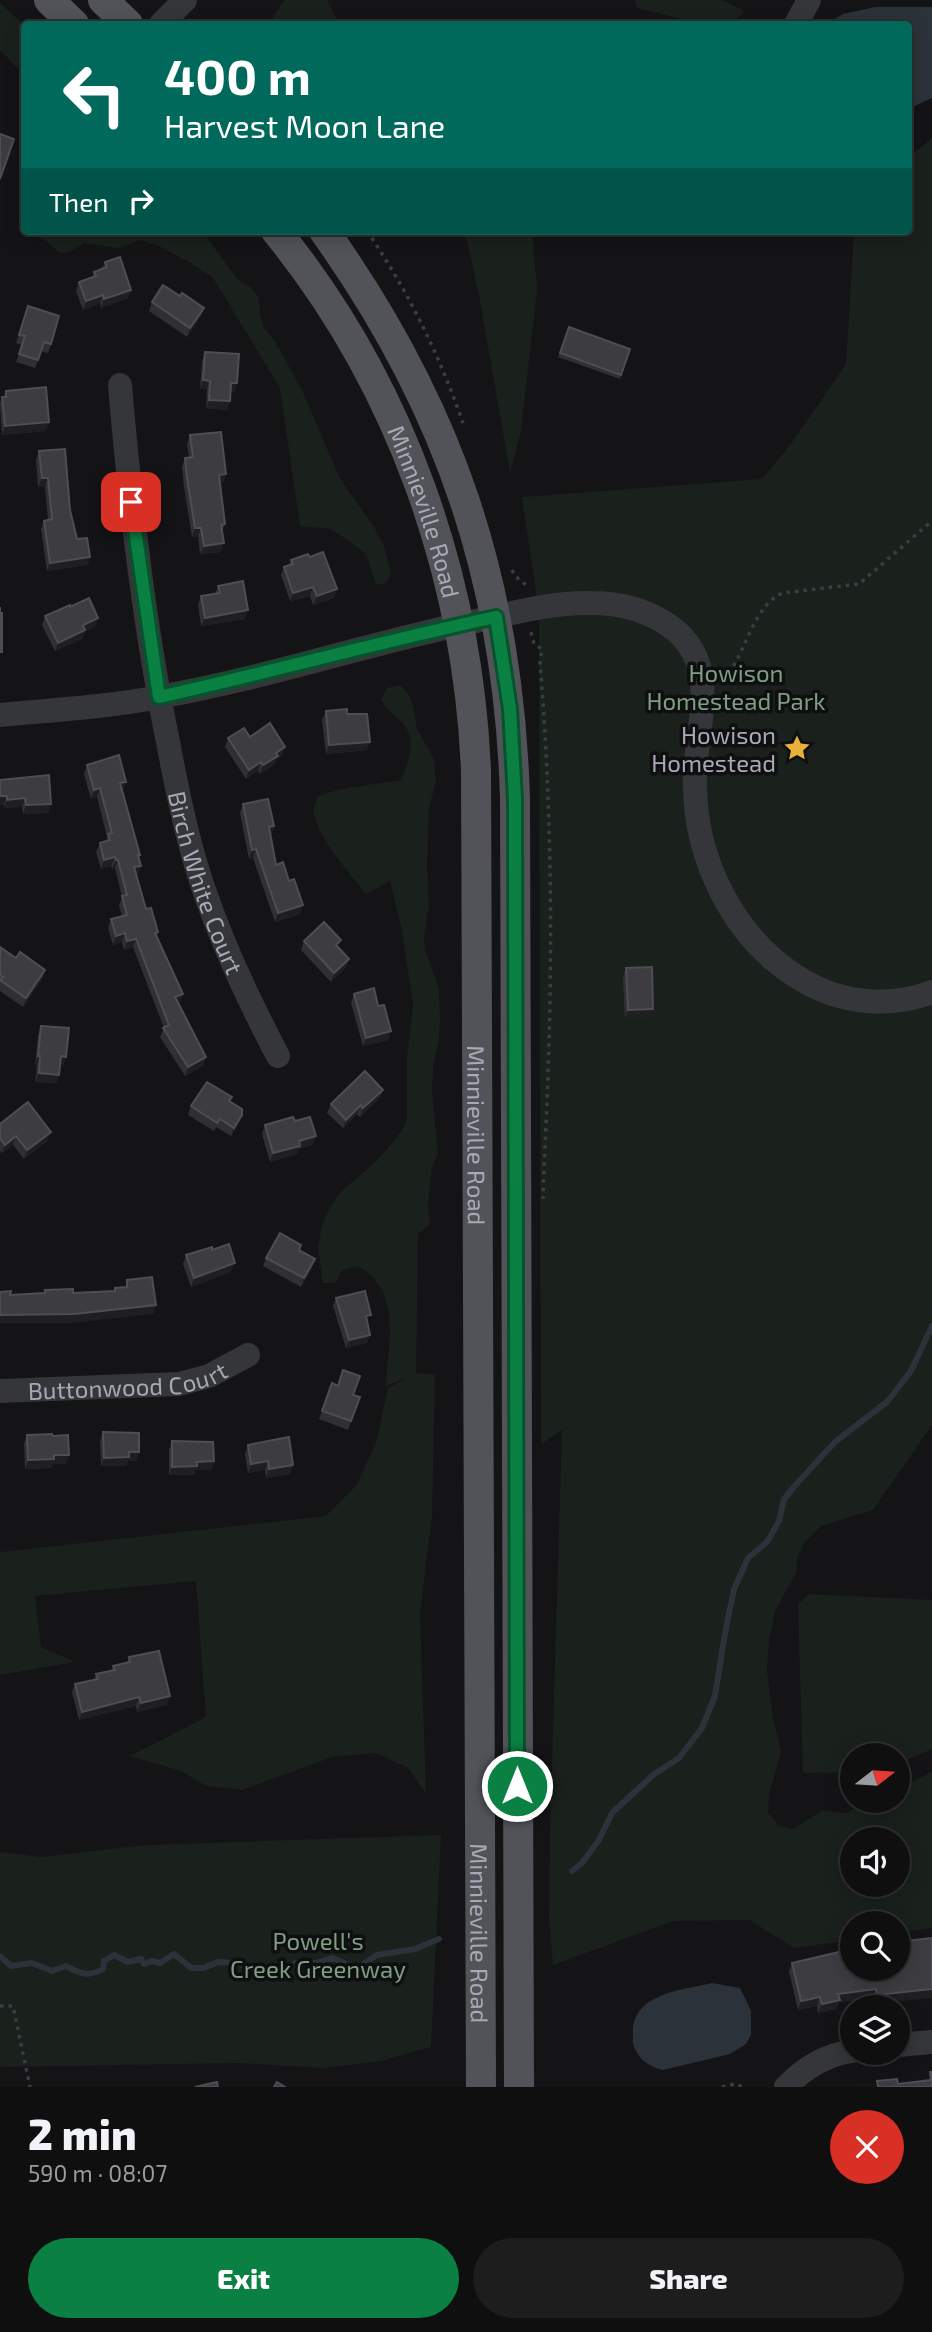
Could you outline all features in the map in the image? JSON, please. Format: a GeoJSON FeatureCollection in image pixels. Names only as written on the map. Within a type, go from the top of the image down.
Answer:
{"type":"FeatureCollection","features":[{"type":"Feature","properties":{"kind":"main road"},"geometry":{"type":"LineString","coordinates":[[49,0],[71,21]]}},
{"type":"Feature","properties":{"kind":"main road"},"geometry":{"type":"LineString","coordinates":[[103,0],[125,21]]}},
{"type":"Feature","properties":{"kind":"main road","name":"Minnieville Road"},"geometry":{"type":"LineString","coordinates":[[278,235],[327,300],[384,401],[423,496],[453,593],[472,701],[476,782],[481,2087]]}},
{"type":"Feature","properties":{"kind":"main road","name":"Minnieville Road"},"geometry":{"type":"LineString","coordinates":[[327,235],[383,319],[432,414],[473,521],[496,617],[510,709],[515,799],[519,2087]]}},
{"type":"Feature","properties":{"kind":"street"},"geometry":{"type":"LineString","coordinates":[[164,21],[185,0]]}},
{"type":"Feature","properties":{"kind":"street"},"geometry":{"type":"LineString","coordinates":[[798,21],[809,0]]}},
{"type":"Feature","properties":{"kind":"street","name":"Birch White Court"},"geometry":{"type":"LineString","coordinates":[[120,385],[139,573],[159,697],[181,808],[202,886],[226,948],[278,1056]]}},
{"type":"Feature","properties":{"kind":"street"},"geometry":{"type":"LineString","coordinates":[[0,715],[159,697],[496,617],[588,602],[616,604],[640,610],[663,621],[683,636],[693,651],[702,681],[704,705],[697,752],[696,805],[706,856],[717,886],[733,913],[773,959],[797,977],[840,997],[868,1002],[896,1002],[932,992]]}},
{"type":"Feature","properties":{"kind":"street","name":"Buttonwood Court"},"geometry":{"type":"LineString","coordinates":[[0,1391],[180,1384],[209,1376],[248,1355]]}},
{"type":"Feature","properties":{"kind":"street"},"geometry":{"type":"LineString","coordinates":[[910,2044],[932,2042]]}},
{"type":"Feature","properties":{"kind":"street"},"geometry":{"type":"LineString","coordinates":[[786,2087],[802,2071],[823,2059],[840,2054]]}},
{"type":"Feature","properties":{"kind":"path"},"geometry":{"type":"LineString","coordinates":[[702,681],[731,670],[752,628],[775,596],[859,584],[932,521]]}},
{"type":"Feature","properties":{"kind":"path"},"geometry":{"type":"LineString","coordinates":[[0,2006],[13,2006],[30,2087]]}},
{"type":"Feature","properties":{"kind":"path"},"geometry":{"type":"LineString","coordinates":[[722,2087],[735,2084],[743,2087]]}},
{"type":"Feature","properties":{"kind":"green space"},"geometry":{"type":"Polygon","coordinates":[[[284,0],[327,0],[338,21],[271,21],[284,0]]]}},
{"type":"Feature","properties":{"kind":"green space"},"geometry":{"type":"Polygon","coordinates":[[[635,0],[722,0],[745,11],[734,21],[691,21],[637,8],[635,0]]]}},
{"type":"Feature","properties":{"kind":"green space"},"geometry":{"type":"Polygon","coordinates":[[[0,3],[21,22],[21,72],[0,50],[0,3]]]}},
{"type":"Feature","properties":{"kind":"green space","name":"Howison Homestead Park"},"geometry":{"type":"Polygon","coordinates":[[[932,138],[932,1425],[873,1510],[821,1526],[805,1542],[796,1560],[797,1571],[775,1611],[767,1671],[781,1751],[769,1795],[768,1813],[779,1826],[793,1829],[822,1811],[910,1813],[910,1783],[932,1772],[932,1928],[910,1931],[910,1911],[840,1911],[840,1942],[794,1948],[750,1920],[673,1921],[553,1965],[549,1921],[550,1829],[562,1430],[541,1444],[539,614],[522,497],[762,479],[791,444],[846,364],[854,235],[912,235],[912,155],[932,138]]]}},
{"type":"Feature","properties":{"kind":"green space"},"geometry":{"type":"Polygon","coordinates":[[[36,235],[205,235],[238,280],[251,287],[259,298],[264,328],[274,340],[302,390],[339,477],[384,546],[391,571],[388,580],[383,584],[376,584],[366,554],[331,529],[300,526],[280,388],[213,278],[157,245],[140,240],[119,248],[84,243],[69,252],[60,253],[36,235]]]}},
{"type":"Feature","properties":{"kind":"green space"},"geometry":{"type":"Polygon","coordinates":[[[466,235],[532,235],[537,289],[521,431],[510,473],[466,235]]]}},
{"type":"Feature","properties":{"kind":"green space"},"geometry":{"type":"Polygon","coordinates":[[[400,685],[413,705],[417,729],[434,759],[436,781],[429,808],[429,904],[424,938],[425,950],[439,988],[439,1040],[433,1066],[432,1091],[438,1154],[432,1167],[428,1205],[430,1224],[418,1234],[416,1373],[435,1375],[432,1515],[420,1613],[426,1794],[408,1768],[376,1753],[332,1757],[242,1790],[206,1786],[181,1771],[130,1756],[206,1717],[196,1581],[35,1596],[41,1647],[75,1662],[0,1675],[0,1552],[326,1516],[357,1485],[376,1442],[388,1388],[407,1378],[386,1386],[390,1335],[387,1303],[381,1289],[372,1276],[358,1266],[342,1270],[336,1283],[323,1283],[318,1248],[322,1225],[340,1192],[376,1162],[401,1132],[407,1120],[407,1058],[413,1005],[402,930],[390,881],[366,894],[327,843],[316,822],[314,810],[318,796],[401,780],[408,760],[410,738],[404,725],[381,699],[387,688],[400,685]]]}},
{"type":"Feature","properties":{"kind":"green space"},"geometry":{"type":"Polygon","coordinates":[[[809,1594],[932,1600],[932,1749],[910,1759],[910,1743],[840,1743],[840,1772],[803,1773],[798,1604],[809,1594]]]}},
{"type":"Feature","properties":{"kind":"green space","name":"Powell's Creek Greenway"},"geometry":{"type":"Polygon","coordinates":[[[441,1835],[431,2047],[381,2061],[324,2068],[237,2063],[0,2067],[0,1852],[40,1857],[146,1845],[441,1835]]]}},
{"type":"Feature","properties":{"kind":"shaded area"},"geometry":{"type":"Polygon","coordinates":[[[875,7],[932,7],[932,98],[912,107],[912,21],[832,21],[843,14],[875,7]]]}},
{"type":"Feature","properties":{"kind":"shaded area"},"geometry":{"type":"Polygon","coordinates":[[[712,1983],[740,1988],[751,2011],[751,2035],[746,2044],[730,2054],[663,2070],[649,2065],[636,2052],[633,2039],[636,2018],[642,2008],[662,1995],[712,1983]]]}},
{"type":"Feature","properties":{"kind":"building"},"geometry":{"type":"Polygon","coordinates":[[[0,134],[14,139],[0,179],[0,134]]]}},
{"type":"Feature","properties":{"kind":"building"},"geometry":{"type":"Polygon","coordinates":[[[120,257],[131,290],[104,299],[103,295],[86,301],[79,282],[96,276],[94,272],[107,267],[105,262],[120,257]]]}},
{"type":"Feature","properties":{"kind":"building"},"geometry":{"type":"Polygon","coordinates":[[[163,285],[180,296],[182,293],[204,308],[190,328],[152,302],[163,285]]]}},
{"type":"Feature","properties":{"kind":"building"},"geometry":{"type":"Polygon","coordinates":[[[28,306],[59,316],[51,344],[44,342],[38,360],[19,354],[25,336],[19,335],[28,306]]]}},
{"type":"Feature","properties":{"kind":"building"},"geometry":{"type":"Polygon","coordinates":[[[569,327],[630,349],[621,375],[560,353],[569,327]]]}},
{"type":"Feature","properties":{"kind":"building"},"geometry":{"type":"Polygon","coordinates":[[[205,352],[239,354],[237,383],[231,383],[230,401],[209,400],[210,381],[203,380],[205,352]]]}},
{"type":"Feature","properties":{"kind":"building"},"geometry":{"type":"Polygon","coordinates":[[[46,387],[49,422],[5,426],[2,397],[6,397],[6,391],[46,387]]]}},
{"type":"Feature","properties":{"kind":"building"},"geometry":{"type":"Polygon","coordinates":[[[221,432],[226,474],[219,475],[225,524],[221,525],[224,543],[204,546],[201,528],[195,528],[185,458],[193,457],[190,435],[221,432]]]}},
{"type":"Feature","properties":{"kind":"building"},"geometry":{"type":"Polygon","coordinates":[[[65,449],[70,510],[77,539],[87,538],[90,557],[50,563],[44,521],[52,519],[48,478],[42,478],[39,451],[65,449]]]}},
{"type":"Feature","properties":{"kind":"building"},"geometry":{"type":"Polygon","coordinates":[[[323,552],[337,589],[317,596],[313,587],[293,593],[284,567],[293,564],[291,560],[323,552]]]}},
{"type":"Feature","properties":{"kind":"building"},"geometry":{"type":"Polygon","coordinates":[[[243,581],[248,610],[205,618],[201,596],[220,593],[218,586],[243,581]]]}},
{"type":"Feature","properties":{"kind":"building"},"geometry":{"type":"Polygon","coordinates":[[[89,598],[98,618],[83,625],[85,630],[58,643],[45,616],[89,598]]]}},
{"type":"Feature","properties":{"kind":"building"},"geometry":{"type":"Polygon","coordinates":[[[2,613],[2,652],[0,652],[2,613]]]}},
{"type":"Feature","properties":{"kind":"building"},"geometry":{"type":"Polygon","coordinates":[[[347,709],[347,714],[367,714],[370,742],[329,745],[326,711],[347,709]]]}},
{"type":"Feature","properties":{"kind":"building"},"geometry":{"type":"Polygon","coordinates":[[[270,723],[285,747],[276,753],[278,756],[249,770],[228,738],[244,728],[250,737],[270,723]]]}},
{"type":"Feature","properties":{"kind":"building"},"geometry":{"type":"Polygon","coordinates":[[[119,755],[126,782],[120,783],[140,855],[141,866],[134,867],[146,909],[151,908],[158,932],[155,933],[183,994],[175,997],[206,1057],[188,1067],[163,1028],[169,1025],[136,939],[127,941],[125,933],[116,936],[111,919],[127,915],[122,896],[127,895],[118,860],[115,857],[104,860],[100,843],[110,840],[108,834],[112,833],[100,788],[94,790],[87,765],[119,755]]]}},
{"type":"Feature","properties":{"kind":"building"},"geometry":{"type":"Polygon","coordinates":[[[49,775],[51,804],[26,805],[25,798],[7,800],[7,796],[0,796],[0,780],[49,775]]]}},
{"type":"Feature","properties":{"kind":"building"},"geometry":{"type":"Polygon","coordinates":[[[268,799],[274,826],[269,827],[276,865],[283,862],[289,881],[294,879],[303,905],[278,913],[256,849],[252,850],[243,804],[268,799]]]}},
{"type":"Feature","properties":{"kind":"building"},"geometry":{"type":"Polygon","coordinates":[[[324,922],[341,940],[336,945],[349,959],[334,973],[304,941],[324,922]]]}},
{"type":"Feature","properties":{"kind":"building"},"geometry":{"type":"Polygon","coordinates":[[[0,947],[16,958],[20,952],[45,970],[26,998],[0,980],[3,977],[0,975],[0,947]]]}},
{"type":"Feature","properties":{"kind":"building"},"geometry":{"type":"Polygon","coordinates":[[[652,967],[653,1009],[628,1010],[626,968],[652,967]]]}},
{"type":"Feature","properties":{"kind":"building"},"geometry":{"type":"Polygon","coordinates":[[[374,988],[378,1006],[384,1005],[391,1031],[366,1038],[354,994],[374,988]]]}},
{"type":"Feature","properties":{"kind":"building"},"geometry":{"type":"Polygon","coordinates":[[[41,1026],[69,1028],[66,1057],[61,1056],[59,1075],[39,1073],[41,1026]]]}},
{"type":"Feature","properties":{"kind":"building"},"geometry":{"type":"Polygon","coordinates":[[[365,1071],[383,1090],[363,1108],[361,1105],[346,1120],[331,1104],[365,1071]]]}},
{"type":"Feature","properties":{"kind":"building"},"geometry":{"type":"Polygon","coordinates":[[[207,1082],[232,1097],[229,1101],[242,1109],[242,1115],[234,1128],[220,1119],[217,1123],[191,1106],[207,1082]]]}},
{"type":"Feature","properties":{"kind":"building"},"geometry":{"type":"Polygon","coordinates":[[[28,1102],[51,1132],[27,1150],[16,1136],[5,1145],[0,1138],[0,1124],[28,1102]]]}},
{"type":"Feature","properties":{"kind":"building"},"geometry":{"type":"Polygon","coordinates":[[[293,1117],[295,1121],[310,1117],[316,1136],[299,1141],[300,1146],[273,1153],[265,1125],[293,1117]]]}},
{"type":"Feature","properties":{"kind":"building"},"geometry":{"type":"Polygon","coordinates":[[[280,1233],[301,1245],[299,1250],[315,1259],[304,1278],[266,1258],[280,1233]]]}},
{"type":"Feature","properties":{"kind":"building"},"geometry":{"type":"Polygon","coordinates":[[[229,1244],[235,1263],[194,1278],[186,1255],[229,1244]]]}},
{"type":"Feature","properties":{"kind":"building"},"geometry":{"type":"Polygon","coordinates":[[[152,1277],[156,1305],[74,1314],[0,1315],[0,1292],[11,1291],[10,1295],[45,1293],[45,1290],[73,1289],[73,1293],[115,1291],[115,1288],[127,1287],[127,1280],[152,1277]]]}},
{"type":"Feature","properties":{"kind":"building"},"geometry":{"type":"Polygon","coordinates":[[[365,1291],[371,1315],[366,1316],[370,1335],[349,1340],[336,1298],[365,1291]]]}},
{"type":"Feature","properties":{"kind":"building"},"geometry":{"type":"Polygon","coordinates":[[[343,1370],[360,1376],[353,1395],[360,1397],[351,1421],[322,1411],[332,1383],[338,1386],[343,1370]]]}},
{"type":"Feature","properties":{"kind":"building"},"geometry":{"type":"Polygon","coordinates":[[[103,1432],[139,1433],[139,1452],[129,1452],[129,1457],[104,1458],[103,1432]]]}},
{"type":"Feature","properties":{"kind":"building"},"geometry":{"type":"Polygon","coordinates":[[[27,1435],[68,1435],[69,1455],[54,1455],[54,1459],[28,1460],[27,1435]]]}},
{"type":"Feature","properties":{"kind":"building"},"geometry":{"type":"Polygon","coordinates":[[[289,1437],[293,1465],[269,1469],[268,1461],[251,1464],[248,1445],[289,1437]]]}},
{"type":"Feature","properties":{"kind":"building"},"geometry":{"type":"Polygon","coordinates":[[[172,1441],[213,1442],[214,1461],[197,1462],[197,1466],[172,1467],[172,1441]]]}},
{"type":"Feature","properties":{"kind":"building"},"geometry":{"type":"Polygon","coordinates":[[[159,1651],[170,1696],[141,1703],[139,1697],[82,1712],[75,1684],[98,1679],[96,1674],[115,1670],[113,1666],[130,1662],[129,1657],[159,1651]]]}},
{"type":"Feature","properties":{"kind":"building"},"geometry":{"type":"Polygon","coordinates":[[[932,1938],[932,1989],[877,1995],[876,1989],[838,1994],[840,2000],[822,2004],[820,1997],[801,2001],[792,1963],[840,1952],[840,1981],[910,1981],[910,1940],[932,1938]]]}},
{"type":"Feature","properties":{"kind":"building"},"geometry":{"type":"Polygon","coordinates":[[[930,2072],[932,2087],[878,2087],[877,2081],[897,2079],[898,2084],[931,2080],[930,2072]]]}},
{"type":"Feature","properties":{"kind":"building"},"geometry":{"type":"Polygon","coordinates":[[[217,2082],[218,2087],[195,2087],[217,2082]]]}},
{"type":"Feature","properties":{"kind":"waterway"},"geometry":{"type":"LineString","coordinates":[[572,1871],[582,1863],[599,1840],[612,1813],[653,1775],[679,1758],[702,1728],[715,1696],[734,1589],[748,1558],[767,1542],[779,1521],[784,1499],[800,1480],[836,1441],[887,1402],[911,1371],[932,1326]]}},
{"type":"Feature","properties":{"kind":"waterway"},"geometry":{"type":"LineString","coordinates":[[0,1956],[11,1966],[32,1963],[52,1971],[66,1966],[89,1974],[103,1969],[104,1961],[114,1955],[128,1962],[141,1959],[144,1964],[152,1961],[160,1963],[174,1954],[191,1968],[204,1968],[218,1962],[237,1963],[257,1972],[283,1974],[295,1963],[316,1963],[332,1958],[357,1968],[377,1955],[415,1949],[439,1939]]}},
{"type":"Feature","properties":{"kind":"place","name":"Howison Homestead"},"geometry":{"type":"Point","coordinates":[797,748]}},
{"type":"Feature","properties":{"kind":"route"},"geometry":{"type":"LineString","coordinates":[[131,502],[139,573],[159,697],[496,617],[513,734],[515,799],[517,1786]]}}]}
